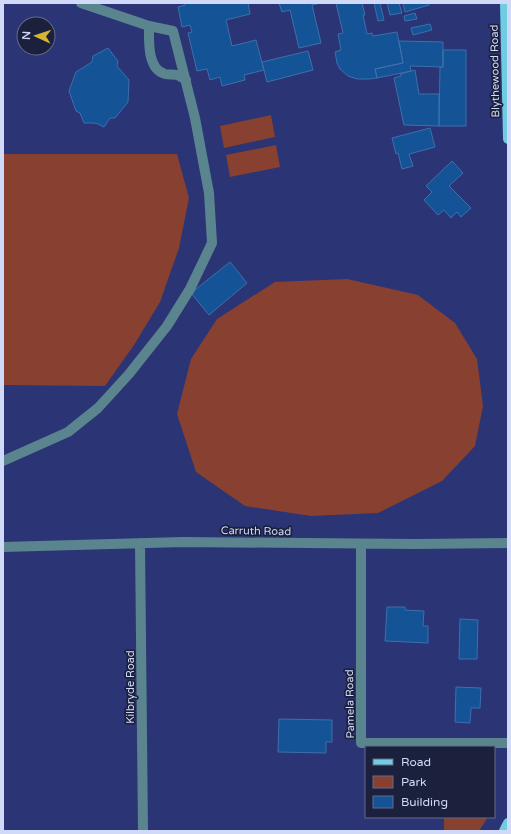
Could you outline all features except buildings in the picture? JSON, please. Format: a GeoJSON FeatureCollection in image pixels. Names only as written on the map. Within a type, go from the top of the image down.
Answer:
{"type":"FeatureCollection","features":[{"type":"Feature","properties":{"kind":"main road","name":"Blythewood Road"},"geometry":{"type":"LineString","coordinates":[[505,3],[508,139]]}},
{"type":"Feature","properties":{"kind":"main road"},"geometry":{"type":"LineString","coordinates":[[504,831],[508,823]]}},
{"type":"Feature","properties":{"kind":"street"},"geometry":{"type":"LineString","coordinates":[[3,461],[68,432],[98,408],[129,374],[167,326],[190,289],[212,243],[210,199],[195,118],[173,31],[149,26],[81,3]]}},
{"type":"Feature","properties":{"kind":"street"},"geometry":{"type":"LineString","coordinates":[[149,26],[152,62],[157,70],[186,80]]}},
{"type":"Feature","properties":{"kind":"street","name":"Carruth Road"},"geometry":{"type":"LineString","coordinates":[[3,547],[183,542],[361,544],[508,543]]}},
{"type":"Feature","properties":{"kind":"street","name":"Kilbryde Road"},"geometry":{"type":"LineString","coordinates":[[140,543],[143,831]]}},
{"type":"Feature","properties":{"kind":"street","name":"Pamela Road"},"geometry":{"type":"LineString","coordinates":[[361,544],[361,743],[508,743]]}},
{"type":"Feature","properties":{"kind":"green space"},"geometry":{"type":"Polygon","coordinates":[[[271,115],[275,137],[224,148],[220,126],[271,115]]]}},
{"type":"Feature","properties":{"kind":"green space"},"geometry":{"type":"Polygon","coordinates":[[[276,145],[280,167],[230,177],[226,155],[276,145]]]}},
{"type":"Feature","properties":{"kind":"green space"},"geometry":{"type":"Polygon","coordinates":[[[3,154],[177,154],[189,198],[179,248],[160,302],[134,345],[105,386],[3,385],[3,154]]]}},
{"type":"Feature","properties":{"kind":"green space"},"geometry":{"type":"Polygon","coordinates":[[[347,279],[418,295],[455,323],[477,359],[483,406],[475,446],[442,481],[378,513],[311,516],[245,506],[196,472],[177,414],[191,359],[217,319],[275,282],[347,279]]]}},
{"type":"Feature","properties":{"kind":"green space"},"geometry":{"type":"Polygon","coordinates":[[[444,818],[487,818],[479,831],[444,831],[444,818]]]}}]}
